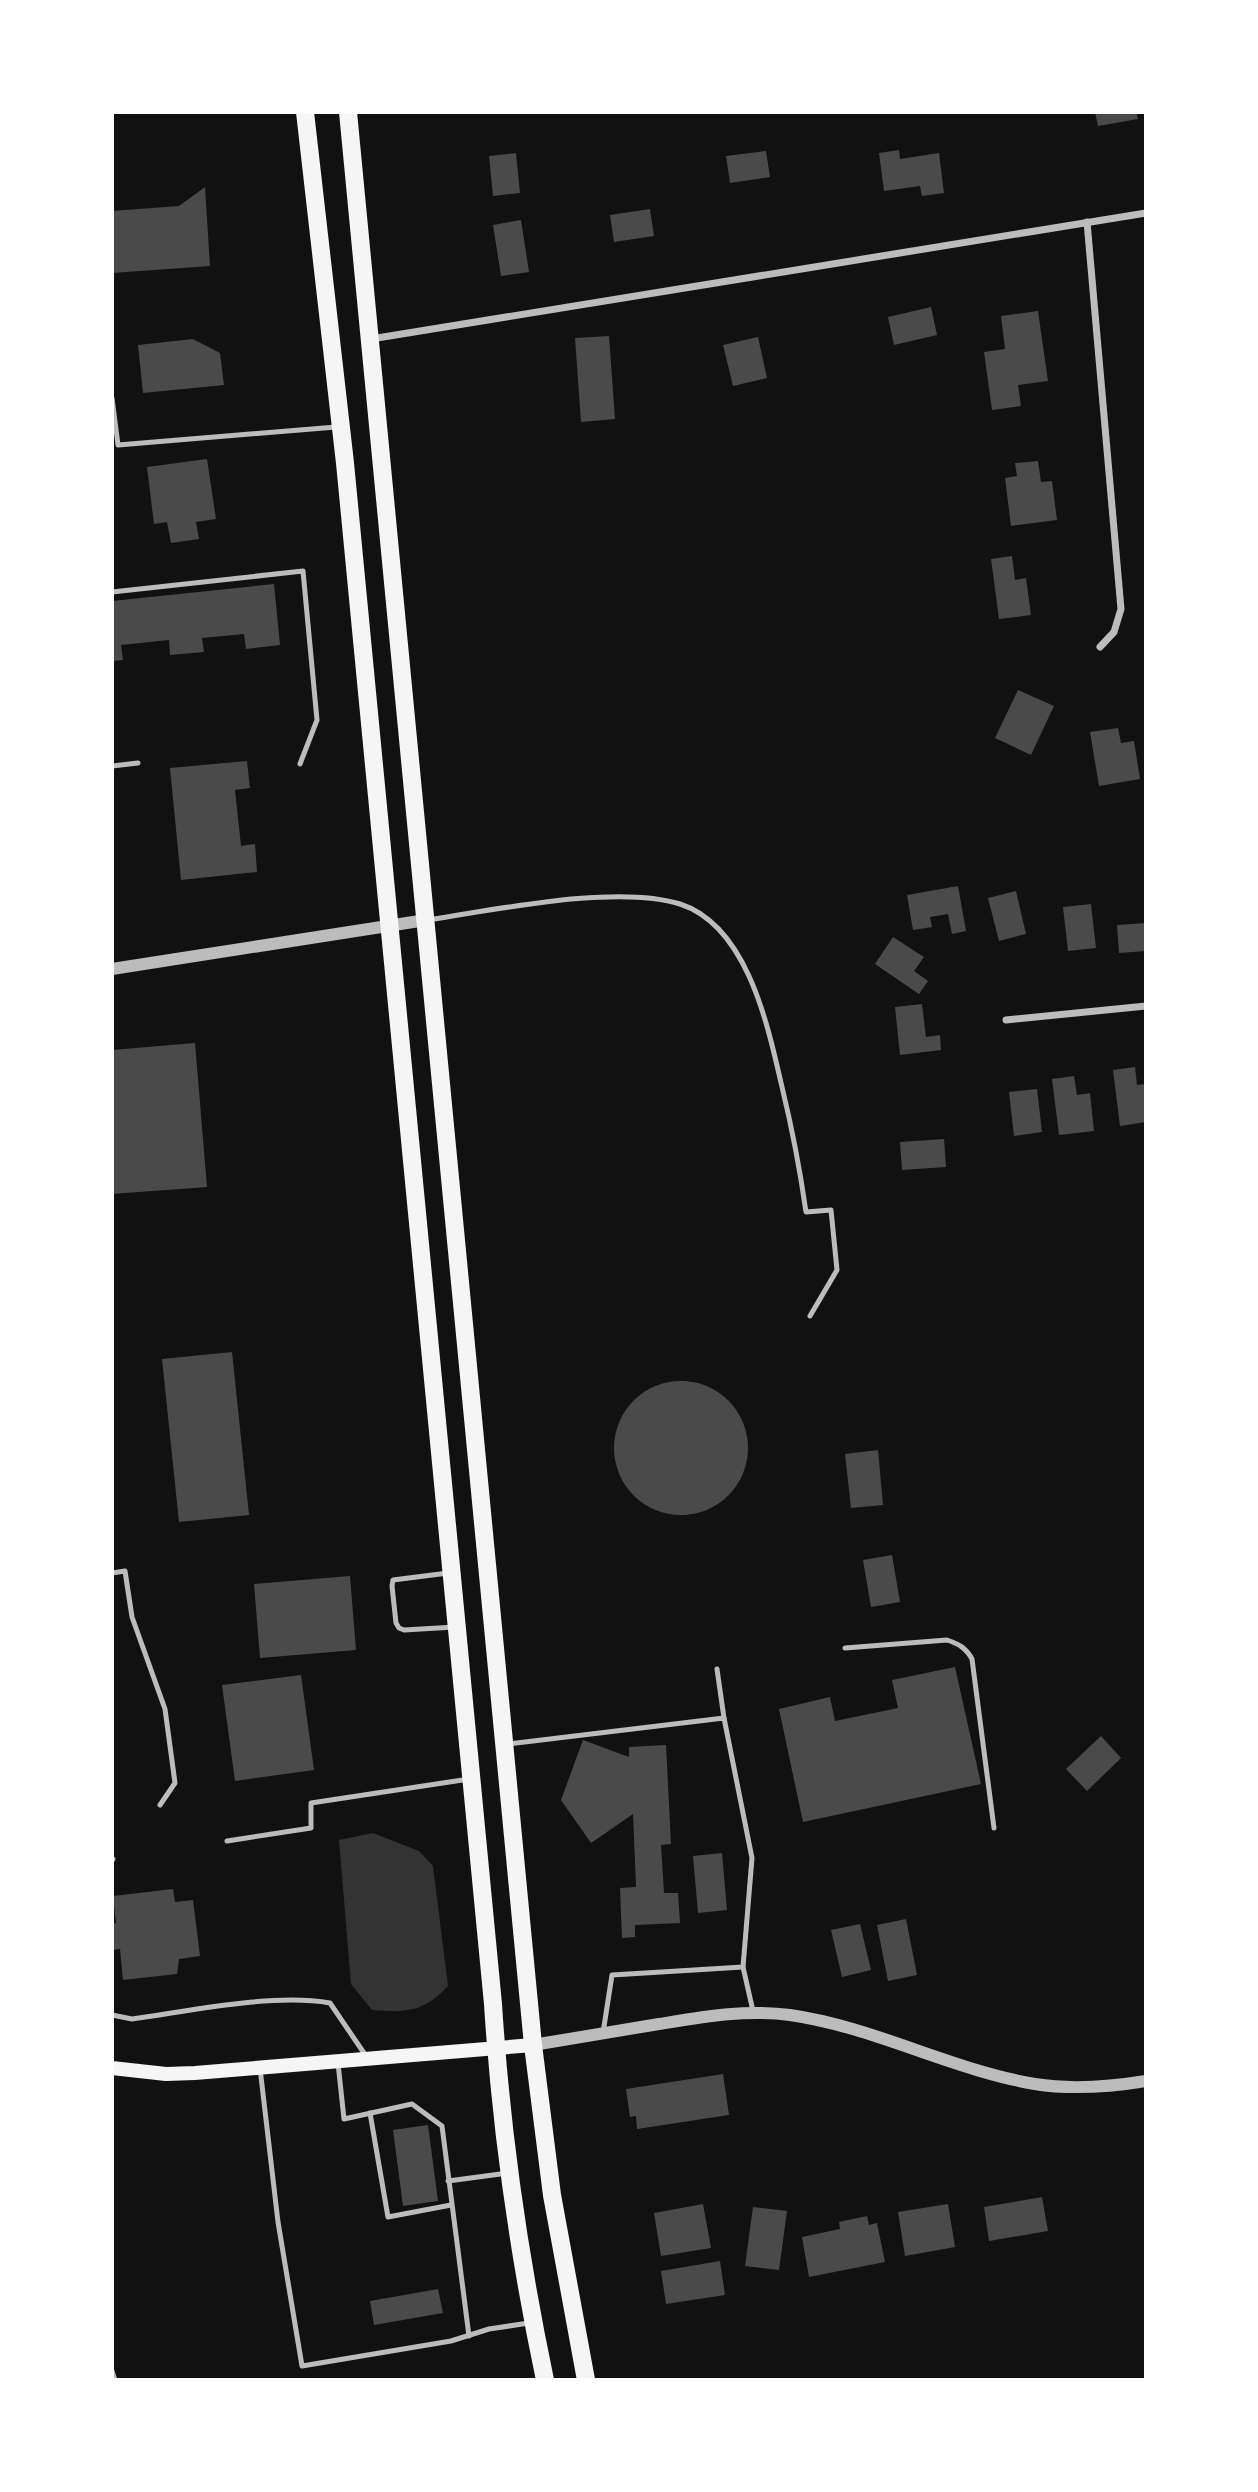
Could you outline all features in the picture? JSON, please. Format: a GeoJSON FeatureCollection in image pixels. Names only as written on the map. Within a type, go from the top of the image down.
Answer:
{"type":"FeatureCollection","features":[{"type":"Feature","properties":{"kind":"main road"},"geometry":{"type":"LineString","coordinates":[[305,112],[341,427],[508,2173],[545,2380]]}},
{"type":"Feature","properties":{"kind":"main road"},"geometry":{"type":"LineString","coordinates":[[348,112],[533,2045],[552,2195],[586,2380]]}},
{"type":"Feature","properties":{"kind":"main road"},"geometry":{"type":"LineString","coordinates":[[112,2068],[166,2074],[533,2045]]}},
{"type":"Feature","properties":{"kind":"street"},"geometry":{"type":"LineString","coordinates":[[370,339],[1146,213]]}},
{"type":"Feature","properties":{"kind":"street"},"geometry":{"type":"LineString","coordinates":[[1087,222],[1121,609],[1114,632],[1100,647]]}},
{"type":"Feature","properties":{"kind":"street"},"geometry":{"type":"LineString","coordinates":[[112,969],[426,920]]}},
{"type":"Feature","properties":{"kind":"street"},"geometry":{"type":"LineString","coordinates":[[1006,1020],[1146,1006]]}},
{"type":"Feature","properties":{"kind":"street"},"geometry":{"type":"LineString","coordinates":[[533,2045],[697,2018],[753,2012],[789,2015],[830,2024],[985,2072],[1035,2084],[1077,2087],[1146,2081]]}},
{"type":"Feature","properties":{"kind":"lane"},"geometry":{"type":"LineString","coordinates":[[112,398],[115,445],[341,427]]}},
{"type":"Feature","properties":{"kind":"lane"},"geometry":{"type":"LineString","coordinates":[[112,592],[303,571],[317,720],[300,764]]}},
{"type":"Feature","properties":{"kind":"lane"},"geometry":{"type":"LineString","coordinates":[[112,766],[138,763]]}},
{"type":"Feature","properties":{"kind":"lane"},"geometry":{"type":"LineString","coordinates":[[426,920],[552,902],[630,898],[682,905],[713,924],[741,962],[759,1000],[787,1109],[806,1212],[831,1210],[837,1270],[810,1316]]}},
{"type":"Feature","properties":{"kind":"lane"},"geometry":{"type":"LineString","coordinates":[[112,1573],[125,1571],[132,1617],[165,1709],[175,1783],[160,1805]]}},
{"type":"Feature","properties":{"kind":"lane"},"geometry":{"type":"LineString","coordinates":[[451,1572],[393,1580],[393,1598],[399,1628],[457,1627]]}},
{"type":"Feature","properties":{"kind":"lane"},"geometry":{"type":"LineString","coordinates":[[845,1648],[947,1640],[960,1644],[968,1651],[972,1659],[995,1828]]}},
{"type":"Feature","properties":{"kind":"lane"},"geometry":{"type":"LineString","coordinates":[[717,1670],[752,1858],[743,1967],[753,2012]]}},
{"type":"Feature","properties":{"kind":"lane"},"geometry":{"type":"LineString","coordinates":[[505,1745],[724,1718]]}},
{"type":"Feature","properties":{"kind":"lane"},"geometry":{"type":"LineString","coordinates":[[228,1841],[311,1828],[311,1802],[471,1779]]}},
{"type":"Feature","properties":{"kind":"lane"},"geometry":{"type":"LineString","coordinates":[[603,2033],[612,1975],[743,1967]]}},
{"type":"Feature","properties":{"kind":"lane"},"geometry":{"type":"LineString","coordinates":[[112,2015],[132,2019],[262,2002],[315,2000],[330,2003],[368,2059]]}},
{"type":"Feature","properties":{"kind":"lane"},"geometry":{"type":"LineString","coordinates":[[338,2061],[344,2119],[412,2104],[442,2126],[468,2336]]}},
{"type":"Feature","properties":{"kind":"lane"},"geometry":{"type":"LineString","coordinates":[[261,2068],[278,2222],[302,2366],[451,2341],[489,2329],[533,2322]]}},
{"type":"Feature","properties":{"kind":"lane"},"geometry":{"type":"LineString","coordinates":[[370,2113],[387,2217],[451,2205]]}},
{"type":"Feature","properties":{"kind":"lane"},"geometry":{"type":"LineString","coordinates":[[448,2181],[508,2173]]}},
{"type":"Feature","properties":{"kind":"lane"},"geometry":{"type":"LineString","coordinates":[[112,2371],[115,2380]]}},
{"type":"Feature","properties":{"kind":"shaded area"},"geometry":{"type":"Polygon","coordinates":[[[373,1833],[419,1851],[433,1866],[448,1986],[431,2001],[404,2011],[372,2010],[351,1984],[339,1840],[373,1833]]]}},
{"type":"Feature","properties":{"kind":"building"},"geometry":{"type":"Polygon","coordinates":[[[1095,112],[1136,112],[1138,119],[1098,126],[1095,112]]]}},
{"type":"Feature","properties":{"kind":"building"},"geometry":{"type":"Polygon","coordinates":[[[899,150],[900,159],[939,153],[944,193],[922,196],[920,186],[884,191],[879,153],[899,150]]]}},
{"type":"Feature","properties":{"kind":"building"},"geometry":{"type":"Polygon","coordinates":[[[766,151],[770,177],[730,183],[726,156],[766,151]]]}},
{"type":"Feature","properties":{"kind":"building"},"geometry":{"type":"Polygon","coordinates":[[[516,153],[520,193],[493,196],[489,156],[516,153]]]}},
{"type":"Feature","properties":{"kind":"building"},"geometry":{"type":"Polygon","coordinates":[[[205,187],[210,266],[112,273],[112,211],[179,206],[205,187]]]}},
{"type":"Feature","properties":{"kind":"building"},"geometry":{"type":"Polygon","coordinates":[[[650,209],[654,236],[614,242],[610,215],[650,209]]]}},
{"type":"Feature","properties":{"kind":"building"},"geometry":{"type":"Polygon","coordinates":[[[521,220],[529,272],[501,276],[493,225],[521,220]]]}},
{"type":"Feature","properties":{"kind":"building"},"geometry":{"type":"Polygon","coordinates":[[[931,307],[937,335],[894,345],[888,317],[931,307]]]}},
{"type":"Feature","properties":{"kind":"building"},"geometry":{"type":"Polygon","coordinates":[[[1038,311],[1048,381],[1018,385],[1021,406],[992,410],[984,352],[1005,349],[1001,316],[1038,311]]]}},
{"type":"Feature","properties":{"kind":"building"},"geometry":{"type":"Polygon","coordinates":[[[609,336],[615,419],[581,422],[575,338],[609,336]]]}},
{"type":"Feature","properties":{"kind":"building"},"geometry":{"type":"Polygon","coordinates":[[[758,337],[767,378],[733,386],[723,345],[758,337]]]}},
{"type":"Feature","properties":{"kind":"building"},"geometry":{"type":"Polygon","coordinates":[[[193,339],[220,353],[224,385],[143,393],[138,345],[193,339]]]}},
{"type":"Feature","properties":{"kind":"building"},"geometry":{"type":"Polygon","coordinates":[[[207,459],[216,519],[196,522],[199,539],[171,543],[167,522],[154,524],[147,467],[207,459]]]}},
{"type":"Feature","properties":{"kind":"building"},"geometry":{"type":"Polygon","coordinates":[[[1038,461],[1041,482],[1052,481],[1057,520],[1011,526],[1005,478],[1017,476],[1015,463],[1038,461]]]}},
{"type":"Feature","properties":{"kind":"building"},"geometry":{"type":"Polygon","coordinates":[[[1012,556],[1015,580],[1026,578],[1031,615],[999,619],[991,559],[1012,556]]]}},
{"type":"Feature","properties":{"kind":"building"},"geometry":{"type":"Polygon","coordinates":[[[274,584],[280,645],[246,649],[244,634],[202,638],[204,652],[170,655],[169,640],[121,645],[123,660],[112,661],[112,601],[274,584]]]}},
{"type":"Feature","properties":{"kind":"building"},"geometry":{"type":"Polygon","coordinates":[[[1018,690],[1054,706],[1031,755],[995,738],[1018,690]]]}},
{"type":"Feature","properties":{"kind":"building"},"geometry":{"type":"Polygon","coordinates":[[[1118,728],[1121,743],[1134,741],[1140,779],[1099,786],[1090,732],[1118,728]]]}},
{"type":"Feature","properties":{"kind":"building"},"geometry":{"type":"Polygon","coordinates":[[[247,761],[250,788],[235,790],[241,846],[255,844],[257,872],[181,880],[170,768],[247,761]]]}},
{"type":"Feature","properties":{"kind":"building"},"geometry":{"type":"Polygon","coordinates":[[[958,886],[966,931],[952,934],[948,914],[930,917],[932,927],[913,930],[907,895],[958,886]]]}},
{"type":"Feature","properties":{"kind":"building"},"geometry":{"type":"Polygon","coordinates":[[[1016,891],[1026,934],[999,941],[988,898],[1016,891]]]}},
{"type":"Feature","properties":{"kind":"building"},"geometry":{"type":"Polygon","coordinates":[[[1091,904],[1096,948],[1068,951],[1063,907],[1091,904]]]}},
{"type":"Feature","properties":{"kind":"building"},"geometry":{"type":"Polygon","coordinates":[[[1146,923],[1146,951],[1119,953],[1117,925],[1146,923]]]}},
{"type":"Feature","properties":{"kind":"building"},"geometry":{"type":"Polygon","coordinates":[[[893,937],[924,957],[914,971],[928,981],[919,994],[875,964],[893,937]]]}},
{"type":"Feature","properties":{"kind":"building"},"geometry":{"type":"Polygon","coordinates":[[[922,1004],[926,1037],[940,1035],[941,1050],[900,1055],[895,1007],[922,1004]]]}},
{"type":"Feature","properties":{"kind":"building"},"geometry":{"type":"Polygon","coordinates":[[[195,1043],[207,1187],[112,1194],[112,1050],[195,1043]]]}},
{"type":"Feature","properties":{"kind":"building"},"geometry":{"type":"Polygon","coordinates":[[[1135,1067],[1137,1085],[1146,1084],[1146,1122],[1120,1126],[1113,1070],[1135,1067]]]}},
{"type":"Feature","properties":{"kind":"building"},"geometry":{"type":"Polygon","coordinates":[[[1074,1076],[1077,1095],[1090,1093],[1094,1131],[1059,1135],[1052,1079],[1074,1076]]]}},
{"type":"Feature","properties":{"kind":"building"},"geometry":{"type":"Polygon","coordinates":[[[1037,1089],[1042,1132],[1014,1136],[1009,1092],[1037,1089]]]}},
{"type":"Feature","properties":{"kind":"building"},"geometry":{"type":"Polygon","coordinates":[[[944,1139],[946,1167],[902,1170],[900,1142],[944,1139]]]}},
{"type":"Feature","properties":{"kind":"building"},"geometry":{"type":"Polygon","coordinates":[[[232,1352],[249,1515],[179,1522],[162,1359],[232,1352]]]}},
{"type":"Feature","properties":{"kind":"building"},"geometry":{"type":"Polygon","coordinates":[[[681,1381],[706,1386],[728,1401],[743,1423],[748,1448],[743,1473],[728,1495],[706,1510],[681,1515],[656,1510],[634,1495],[619,1473],[614,1448],[619,1423],[634,1401],[656,1386],[681,1381]]]}},
{"type":"Feature","properties":{"kind":"building"},"geometry":{"type":"Polygon","coordinates":[[[878,1450],[883,1505],[851,1508],[845,1454],[878,1450]]]}},
{"type":"Feature","properties":{"kind":"building"},"geometry":{"type":"Polygon","coordinates":[[[892,1555],[900,1602],[871,1607],[863,1560],[892,1555]]]}},
{"type":"Feature","properties":{"kind":"building"},"geometry":{"type":"Polygon","coordinates":[[[350,1576],[356,1650],[260,1658],[254,1584],[350,1576]]]}},
{"type":"Feature","properties":{"kind":"building"},"geometry":{"type":"Polygon","coordinates":[[[955,1667],[981,1784],[803,1822],[779,1709],[830,1697],[835,1721],[898,1708],[892,1680],[955,1667]]]}},
{"type":"Feature","properties":{"kind":"building"},"geometry":{"type":"Polygon","coordinates":[[[301,1675],[314,1770],[235,1781],[222,1685],[301,1675]]]}},
{"type":"Feature","properties":{"kind":"building"},"geometry":{"type":"Polygon","coordinates":[[[1101,1736],[1121,1758],[1087,1791],[1066,1769],[1101,1736]]]}},
{"type":"Feature","properties":{"kind":"building"},"geometry":{"type":"Polygon","coordinates":[[[583,1740],[629,1757],[629,1747],[666,1745],[671,1844],[661,1845],[664,1893],[678,1893],[680,1923],[635,1925],[635,1937],[622,1938],[620,1888],[636,1887],[633,1814],[591,1843],[561,1800],[583,1740]]]}},
{"type":"Feature","properties":{"kind":"building"},"geometry":{"type":"Polygon","coordinates":[[[722,1853],[727,1910],[698,1913],[693,1856],[722,1853]]]}},
{"type":"Feature","properties":{"kind":"building"},"geometry":{"type":"Polygon","coordinates":[[[173,1889],[175,1902],[193,1900],[200,1956],[179,1959],[177,1974],[123,1980],[120,1949],[112,1950],[112,1924],[116,1923],[113,1896],[173,1889]]]}},
{"type":"Feature","properties":{"kind":"building"},"geometry":{"type":"Polygon","coordinates":[[[906,1919],[917,1975],[888,1981],[877,1925],[906,1919]]]}},
{"type":"Feature","properties":{"kind":"building"},"geometry":{"type":"Polygon","coordinates":[[[860,1924],[871,1970],[842,1977],[831,1930],[860,1924]]]}},
{"type":"Feature","properties":{"kind":"building"},"geometry":{"type":"Polygon","coordinates":[[[723,2074],[729,2115],[637,2129],[636,2116],[630,2117],[626,2089],[723,2074]]]}},
{"type":"Feature","properties":{"kind":"building"},"geometry":{"type":"Polygon","coordinates":[[[428,2125],[438,2201],[403,2206],[393,2130],[428,2125]]]}},
{"type":"Feature","properties":{"kind":"building"},"geometry":{"type":"Polygon","coordinates":[[[1042,2197],[1048,2231],[989,2241],[984,2207],[1042,2197]]]}},
{"type":"Feature","properties":{"kind":"building"},"geometry":{"type":"Polygon","coordinates":[[[703,2204],[711,2248],[661,2256],[654,2213],[703,2204]]]}},
{"type":"Feature","properties":{"kind":"building"},"geometry":{"type":"Polygon","coordinates":[[[948,2204],[955,2247],[905,2256],[898,2212],[948,2204]]]}},
{"type":"Feature","properties":{"kind":"building"},"geometry":{"type":"Polygon","coordinates":[[[753,2207],[787,2211],[779,2270],[745,2266],[753,2207]]]}},
{"type":"Feature","properties":{"kind":"building"},"geometry":{"type":"Polygon","coordinates":[[[867,2216],[869,2225],[877,2223],[885,2262],[809,2277],[802,2237],[840,2229],[839,2222],[867,2216]]]}},
{"type":"Feature","properties":{"kind":"building"},"geometry":{"type":"Polygon","coordinates":[[[720,2261],[725,2295],[666,2304],[661,2271],[720,2261]]]}},
{"type":"Feature","properties":{"kind":"building"},"geometry":{"type":"Polygon","coordinates":[[[438,2289],[443,2313],[374,2325],[370,2301],[438,2289]]]}}]}
